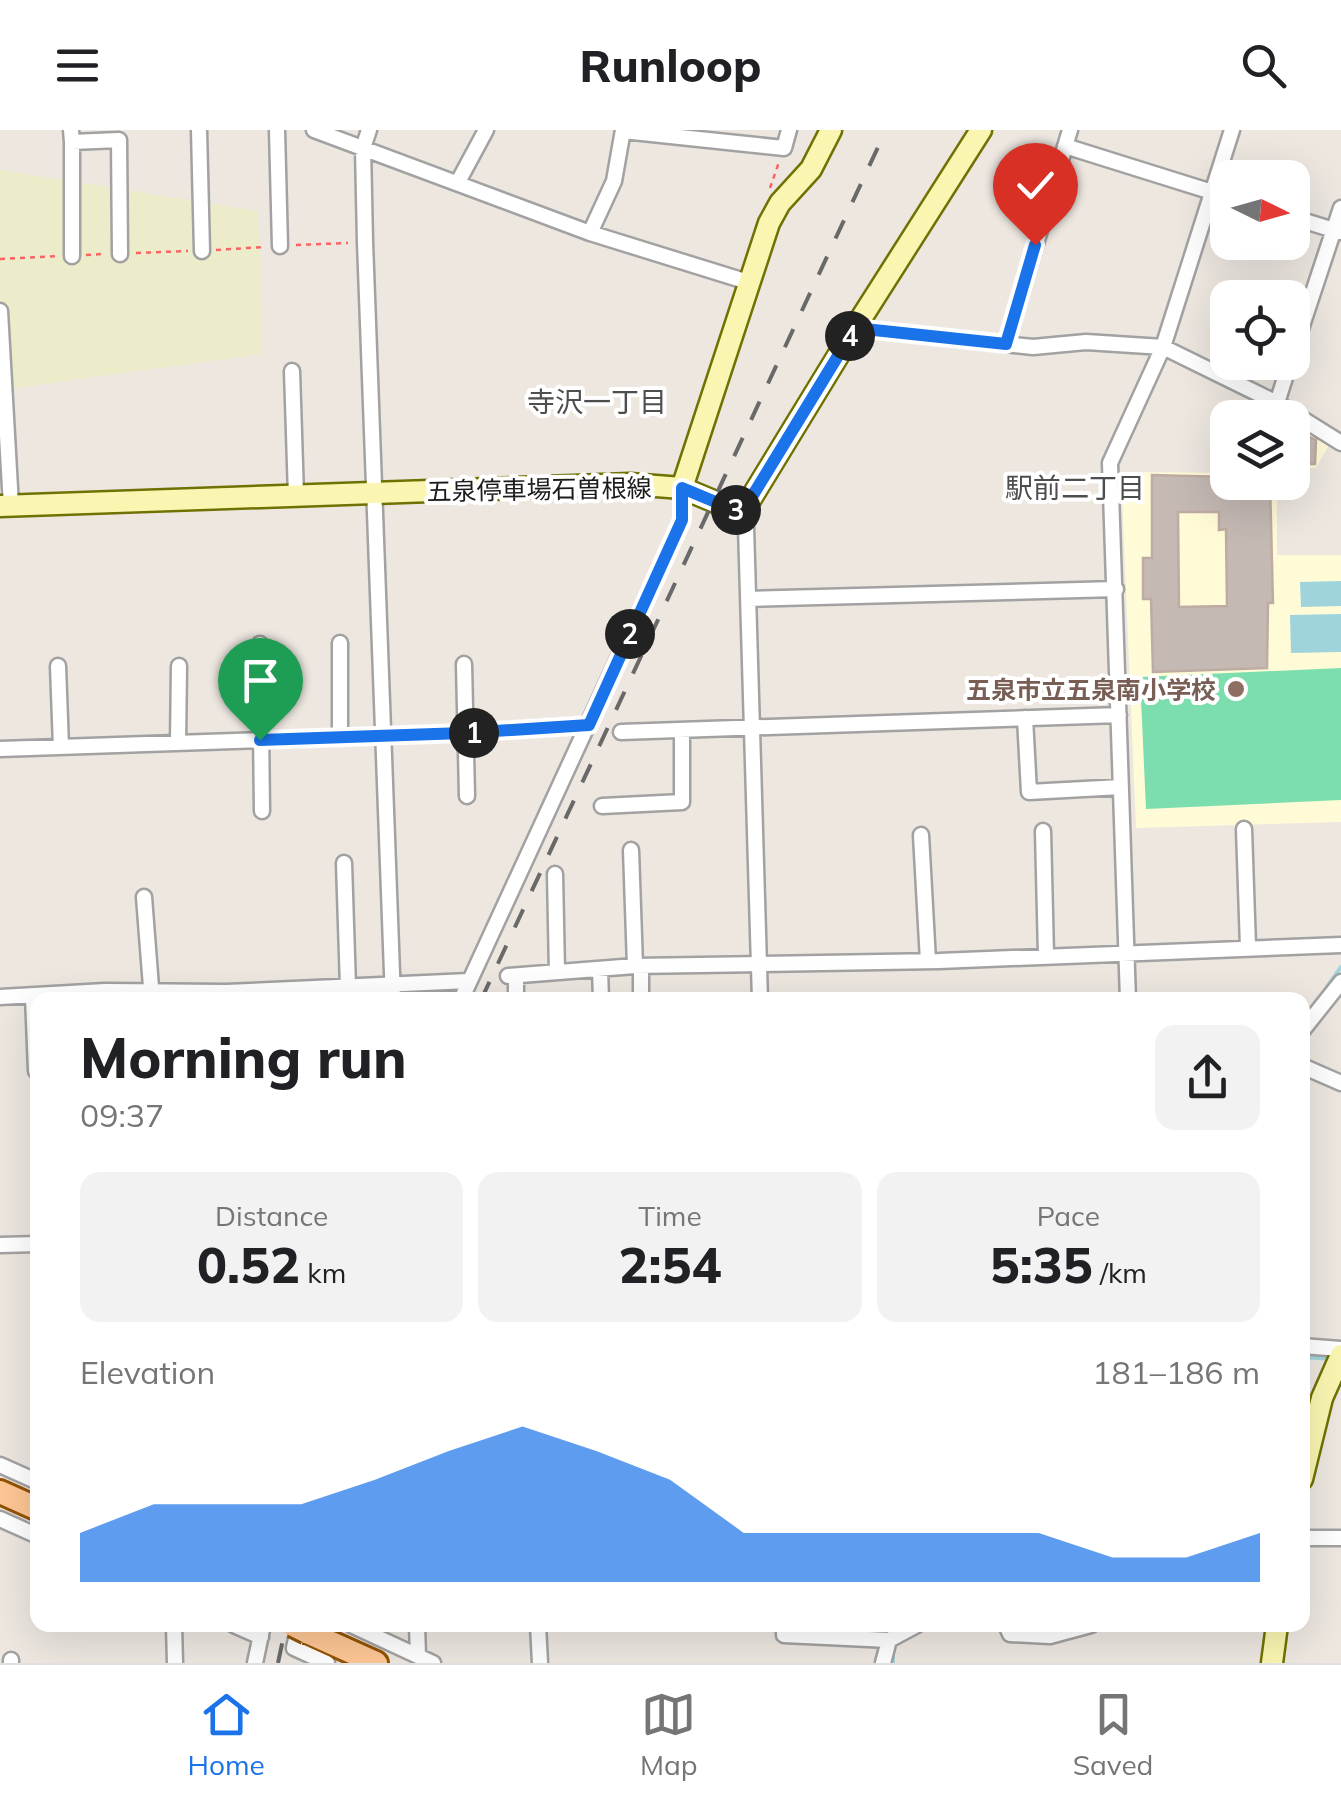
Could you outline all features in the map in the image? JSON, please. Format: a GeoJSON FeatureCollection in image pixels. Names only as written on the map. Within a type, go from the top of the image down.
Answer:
{"type":"FeatureCollection","features":[{"type":"Feature","properties":{"kind":"main road"},"geometry":{"type":"LineString","coordinates":[[682,488],[774,213],[811,170],[831,130]]}},
{"type":"Feature","properties":{"kind":"main road"},"geometry":{"type":"LineString","coordinates":[[742,513],[981,130]]}},
{"type":"Feature","properties":{"kind":"main road","name":"五泉停車場石曽根線"},"geometry":{"type":"LineString","coordinates":[[5,506],[630,484],[682,488],[742,513]]}},
{"type":"Feature","properties":{"kind":"main road"},"geometry":{"type":"LineString","coordinates":[[1310,1446],[1322,1398],[1341,1352]]}},
{"type":"Feature","properties":{"kind":"main road"},"geometry":{"type":"LineString","coordinates":[[0,1492],[30,1505]]}},
{"type":"Feature","properties":{"kind":"main road"},"geometry":{"type":"LineString","coordinates":[[311,1632],[376,1663]]}},
{"type":"Feature","properties":{"kind":"main road"},"geometry":{"type":"LineString","coordinates":[[1272,1663],[1276,1632]]}},
{"type":"Feature","properties":{"kind":"street"},"geometry":{"type":"LineString","coordinates":[[199,130],[202,251]]}},
{"type":"Feature","properties":{"kind":"street"},"geometry":{"type":"LineString","coordinates":[[276,130],[280,246]]}},
{"type":"Feature","properties":{"kind":"street"},"geometry":{"type":"LineString","coordinates":[[314,130],[590,232],[748,282]]}},
{"type":"Feature","properties":{"kind":"street"},"geometry":{"type":"LineString","coordinates":[[369,130],[362,148],[393,992]]}},
{"type":"Feature","properties":{"kind":"street"},"geometry":{"type":"LineString","coordinates":[[458,182],[486,130]]}},
{"type":"Feature","properties":{"kind":"street"},"geometry":{"type":"LineString","coordinates":[[590,232],[614,181],[623,131],[784,148],[789,130]]}},
{"type":"Feature","properties":{"kind":"street"},"geometry":{"type":"LineString","coordinates":[[1006,344],[1070,130]]}},
{"type":"Feature","properties":{"kind":"street"},"geometry":{"type":"LineString","coordinates":[[1222,160],[1232,130]]}},
{"type":"Feature","properties":{"kind":"street"},"geometry":{"type":"LineString","coordinates":[[72,256],[72,136],[119,140],[120,254]]}},
{"type":"Feature","properties":{"kind":"street"},"geometry":{"type":"LineString","coordinates":[[1065,146],[1210,192]]}},
{"type":"Feature","properties":{"kind":"street"},"geometry":{"type":"LineString","coordinates":[[1128,992],[1110,462],[1164,348],[1210,195]]}},
{"type":"Feature","properties":{"kind":"street"},"geometry":{"type":"LineString","coordinates":[[1310,308],[1338,232],[1341,208]]}},
{"type":"Feature","properties":{"kind":"street"},"geometry":{"type":"LineString","coordinates":[[1310,223],[1338,232]]}},
{"type":"Feature","properties":{"kind":"street"},"geometry":{"type":"LineString","coordinates":[[0,310],[5,506]]}},
{"type":"Feature","properties":{"kind":"street"},"geometry":{"type":"LineString","coordinates":[[855,328],[1034,347],[1086,342],[1164,348],[1271,400]]}},
{"type":"Feature","properties":{"kind":"street"},"geometry":{"type":"LineString","coordinates":[[292,371],[296,496]]}},
{"type":"Feature","properties":{"kind":"street"},"geometry":{"type":"LineString","coordinates":[[1310,423],[1341,442]]}},
{"type":"Feature","properties":{"kind":"street"},"geometry":{"type":"LineString","coordinates":[[465,992],[682,520],[682,488]]}},
{"type":"Feature","properties":{"kind":"street"},"geometry":{"type":"LineString","coordinates":[[742,513],[746,527],[760,992]]}},
{"type":"Feature","properties":{"kind":"street"},"geometry":{"type":"LineString","coordinates":[[748,599],[1116,589]]}},
{"type":"Feature","properties":{"kind":"street"},"geometry":{"type":"LineString","coordinates":[[340,643],[340,737]]}},
{"type":"Feature","properties":{"kind":"street"},"geometry":{"type":"LineString","coordinates":[[260,644],[262,811]]}},
{"type":"Feature","properties":{"kind":"street"},"geometry":{"type":"LineString","coordinates":[[464,664],[467,796]]}},
{"type":"Feature","properties":{"kind":"street"},"geometry":{"type":"LineString","coordinates":[[58,666],[61,747]]}},
{"type":"Feature","properties":{"kind":"street"},"geometry":{"type":"LineString","coordinates":[[178,743],[179,666]]}},
{"type":"Feature","properties":{"kind":"street"},"geometry":{"type":"LineString","coordinates":[[621,732],[1119,715]]}},
{"type":"Feature","properties":{"kind":"street"},"geometry":{"type":"LineString","coordinates":[[1024,718],[1029,792],[1122,787]]}},
{"type":"Feature","properties":{"kind":"street"},"geometry":{"type":"LineString","coordinates":[[0,749],[589,725]]}},
{"type":"Feature","properties":{"kind":"street"},"geometry":{"type":"LineString","coordinates":[[602,806],[682,802],[682,730]]}},
{"type":"Feature","properties":{"kind":"street"},"geometry":{"type":"LineString","coordinates":[[1244,828],[1248,948]]}},
{"type":"Feature","properties":{"kind":"street"},"geometry":{"type":"LineString","coordinates":[[1043,831],[1046,956]]}},
{"type":"Feature","properties":{"kind":"street"},"geometry":{"type":"LineString","coordinates":[[921,835],[928,961]]}},
{"type":"Feature","properties":{"kind":"street"},"geometry":{"type":"LineString","coordinates":[[631,850],[640,992]]}},
{"type":"Feature","properties":{"kind":"street"},"geometry":{"type":"LineString","coordinates":[[344,863],[348,987]]}},
{"type":"Feature","properties":{"kind":"street"},"geometry":{"type":"LineString","coordinates":[[555,874],[557,972]]}},
{"type":"Feature","properties":{"kind":"street"},"geometry":{"type":"LineString","coordinates":[[144,898],[151,992]]}},
{"type":"Feature","properties":{"kind":"street"},"geometry":{"type":"LineString","coordinates":[[515,992],[512,976],[638,966],[928,961],[1341,945]]}},
{"type":"Feature","properties":{"kind":"street"},"geometry":{"type":"LineString","coordinates":[[600,969],[600,992]]}},
{"type":"Feature","properties":{"kind":"street"},"geometry":{"type":"LineString","coordinates":[[280,992],[348,987],[393,992],[469,981]]}},
{"type":"Feature","properties":{"kind":"street"},"geometry":{"type":"LineString","coordinates":[[1310,1021],[1341,982]]}},
{"type":"Feature","properties":{"kind":"street"},"geometry":{"type":"LineString","coordinates":[[0,998],[30,996]]}},
{"type":"Feature","properties":{"kind":"street"},"geometry":{"type":"LineString","coordinates":[[1310,1069],[1341,1083]]}},
{"type":"Feature","properties":{"kind":"street"},"geometry":{"type":"LineString","coordinates":[[0,1246],[30,1244]]}},
{"type":"Feature","properties":{"kind":"street"},"geometry":{"type":"LineString","coordinates":[[1310,1347],[1341,1352]]}},
{"type":"Feature","properties":{"kind":"street"},"geometry":{"type":"LineString","coordinates":[[0,1465],[30,1478]]}},
{"type":"Feature","properties":{"kind":"street"},"geometry":{"type":"LineString","coordinates":[[0,1520],[30,1533]]}},
{"type":"Feature","properties":{"kind":"street"},"geometry":{"type":"LineString","coordinates":[[1310,1538],[1341,1538]]}},
{"type":"Feature","properties":{"kind":"street"},"geometry":{"type":"LineString","coordinates":[[174,1632],[175,1663]]}},
{"type":"Feature","properties":{"kind":"street"},"geometry":{"type":"LineString","coordinates":[[255,1663],[262,1632]]}},
{"type":"Feature","properties":{"kind":"street"},"geometry":{"type":"LineString","coordinates":[[299,1632],[294,1648],[327,1663]]}},
{"type":"Feature","properties":{"kind":"street"},"geometry":{"type":"LineString","coordinates":[[366,1632],[433,1663]]}},
{"type":"Feature","properties":{"kind":"street"},"geometry":{"type":"LineString","coordinates":[[417,1632],[418,1656]]}},
{"type":"Feature","properties":{"kind":"street"},"geometry":{"type":"LineString","coordinates":[[538,1632],[540,1663]]}},
{"type":"Feature","properties":{"kind":"street"},"geometry":{"type":"LineString","coordinates":[[784,1632],[889,1640],[904,1632]]}},
{"type":"Feature","properties":{"kind":"street"},"geometry":{"type":"LineString","coordinates":[[1009,1632],[1050,1636],[1065,1632]]}},
{"type":"Feature","properties":{"kind":"street"},"geometry":{"type":"LineString","coordinates":[[883,1663],[889,1640]]}},
{"type":"Feature","properties":{"kind":"path"},"geometry":{"type":"LineString","coordinates":[[0,259],[365,242]]}},
{"type":"Feature","properties":{"kind":"shaded area","name":"五泉市立五泉南小学校"},"geometry":{"type":"Polygon","coordinates":[[[1310,434],[1329,445],[1316,468],[1310,468],[1310,434]]]}},
{"type":"Feature","properties":{"kind":"shaded area","name":"五泉市立五泉南小学校"},"geometry":{"type":"Polygon","coordinates":[[[1121,472],[1210,473],[1210,500],[1277,500],[1277,555],[1341,555],[1341,822],[1136,828],[1121,472]]]}},
{"type":"Feature","properties":{"kind":"green space"},"geometry":{"type":"Polygon","coordinates":[[[0,170],[258,211],[262,354],[0,390],[0,170]]]}},
{"type":"Feature","properties":{"kind":"green space"},"geometry":{"type":"Polygon","coordinates":[[[1341,668],[1341,800],[1146,809],[1140,677],[1341,668]]]}},
{"type":"Feature","properties":{"kind":"water"},"geometry":{"type":"Polygon","coordinates":[[[1341,581],[1341,606],[1301,607],[1300,582],[1341,581]]]}},
{"type":"Feature","properties":{"kind":"water"},"geometry":{"type":"Polygon","coordinates":[[[1341,614],[1341,652],[1291,653],[1290,615],[1341,614]]]}},
{"type":"Feature","properties":{"kind":"building"},"geometry":{"type":"Polygon","coordinates":[[[1310,437],[1316,440],[1315,464],[1310,464],[1310,437]]]}},
{"type":"Feature","properties":{"kind":"building"},"geometry":{"type":"Polygon","coordinates":[[[1152,475],[1210,477],[1210,500],[1270,500],[1273,603],[1268,603],[1267,668],[1153,672],[1151,599],[1143,599],[1143,558],[1152,558],[1152,475]],[[1178,512],[1179,607],[1227,606],[1226,529],[1219,530],[1219,512],[1178,512]]]}},
{"type":"Feature","properties":{"kind":"waterway"},"geometry":{"type":"LineString","coordinates":[[1318,1000],[1341,967]]}},
{"type":"Feature","properties":{"kind":"waterway"},"geometry":{"type":"LineString","coordinates":[[1310,1358],[1333,1359]]}},
{"type":"Feature","properties":{"kind":"waterway"},"geometry":{"type":"LineString","coordinates":[[893,1648],[893,1663]]}},
{"type":"Feature","properties":{"kind":"railway"},"geometry":{"type":"LineString","coordinates":[[485,992],[886,130]]}},
{"type":"Feature","properties":{"kind":"railway"},"geometry":{"type":"LineString","coordinates":[[278,1663],[285,1632]]}},
{"type":"Feature","properties":{"kind":"place","name":"五泉市立五泉南小学校"},"geometry":{"type":"Point","coordinates":[1236,689]}},
{"type":"Feature","properties":{"kind":"district","name":"寺沢一丁目"},"geometry":{"type":"Point","coordinates":[597,401]}},
{"type":"Feature","properties":{"kind":"district","name":"駅前二丁目"},"geometry":{"type":"Point","coordinates":[1075,487]}},
{"type":"Feature","properties":{"kind":"route"},"geometry":{"type":"LineString","coordinates":[[260,740],[589,725],[682,520],[682,488],[742,513],[855,328],[1006,344],[1035,245]]}}]}
